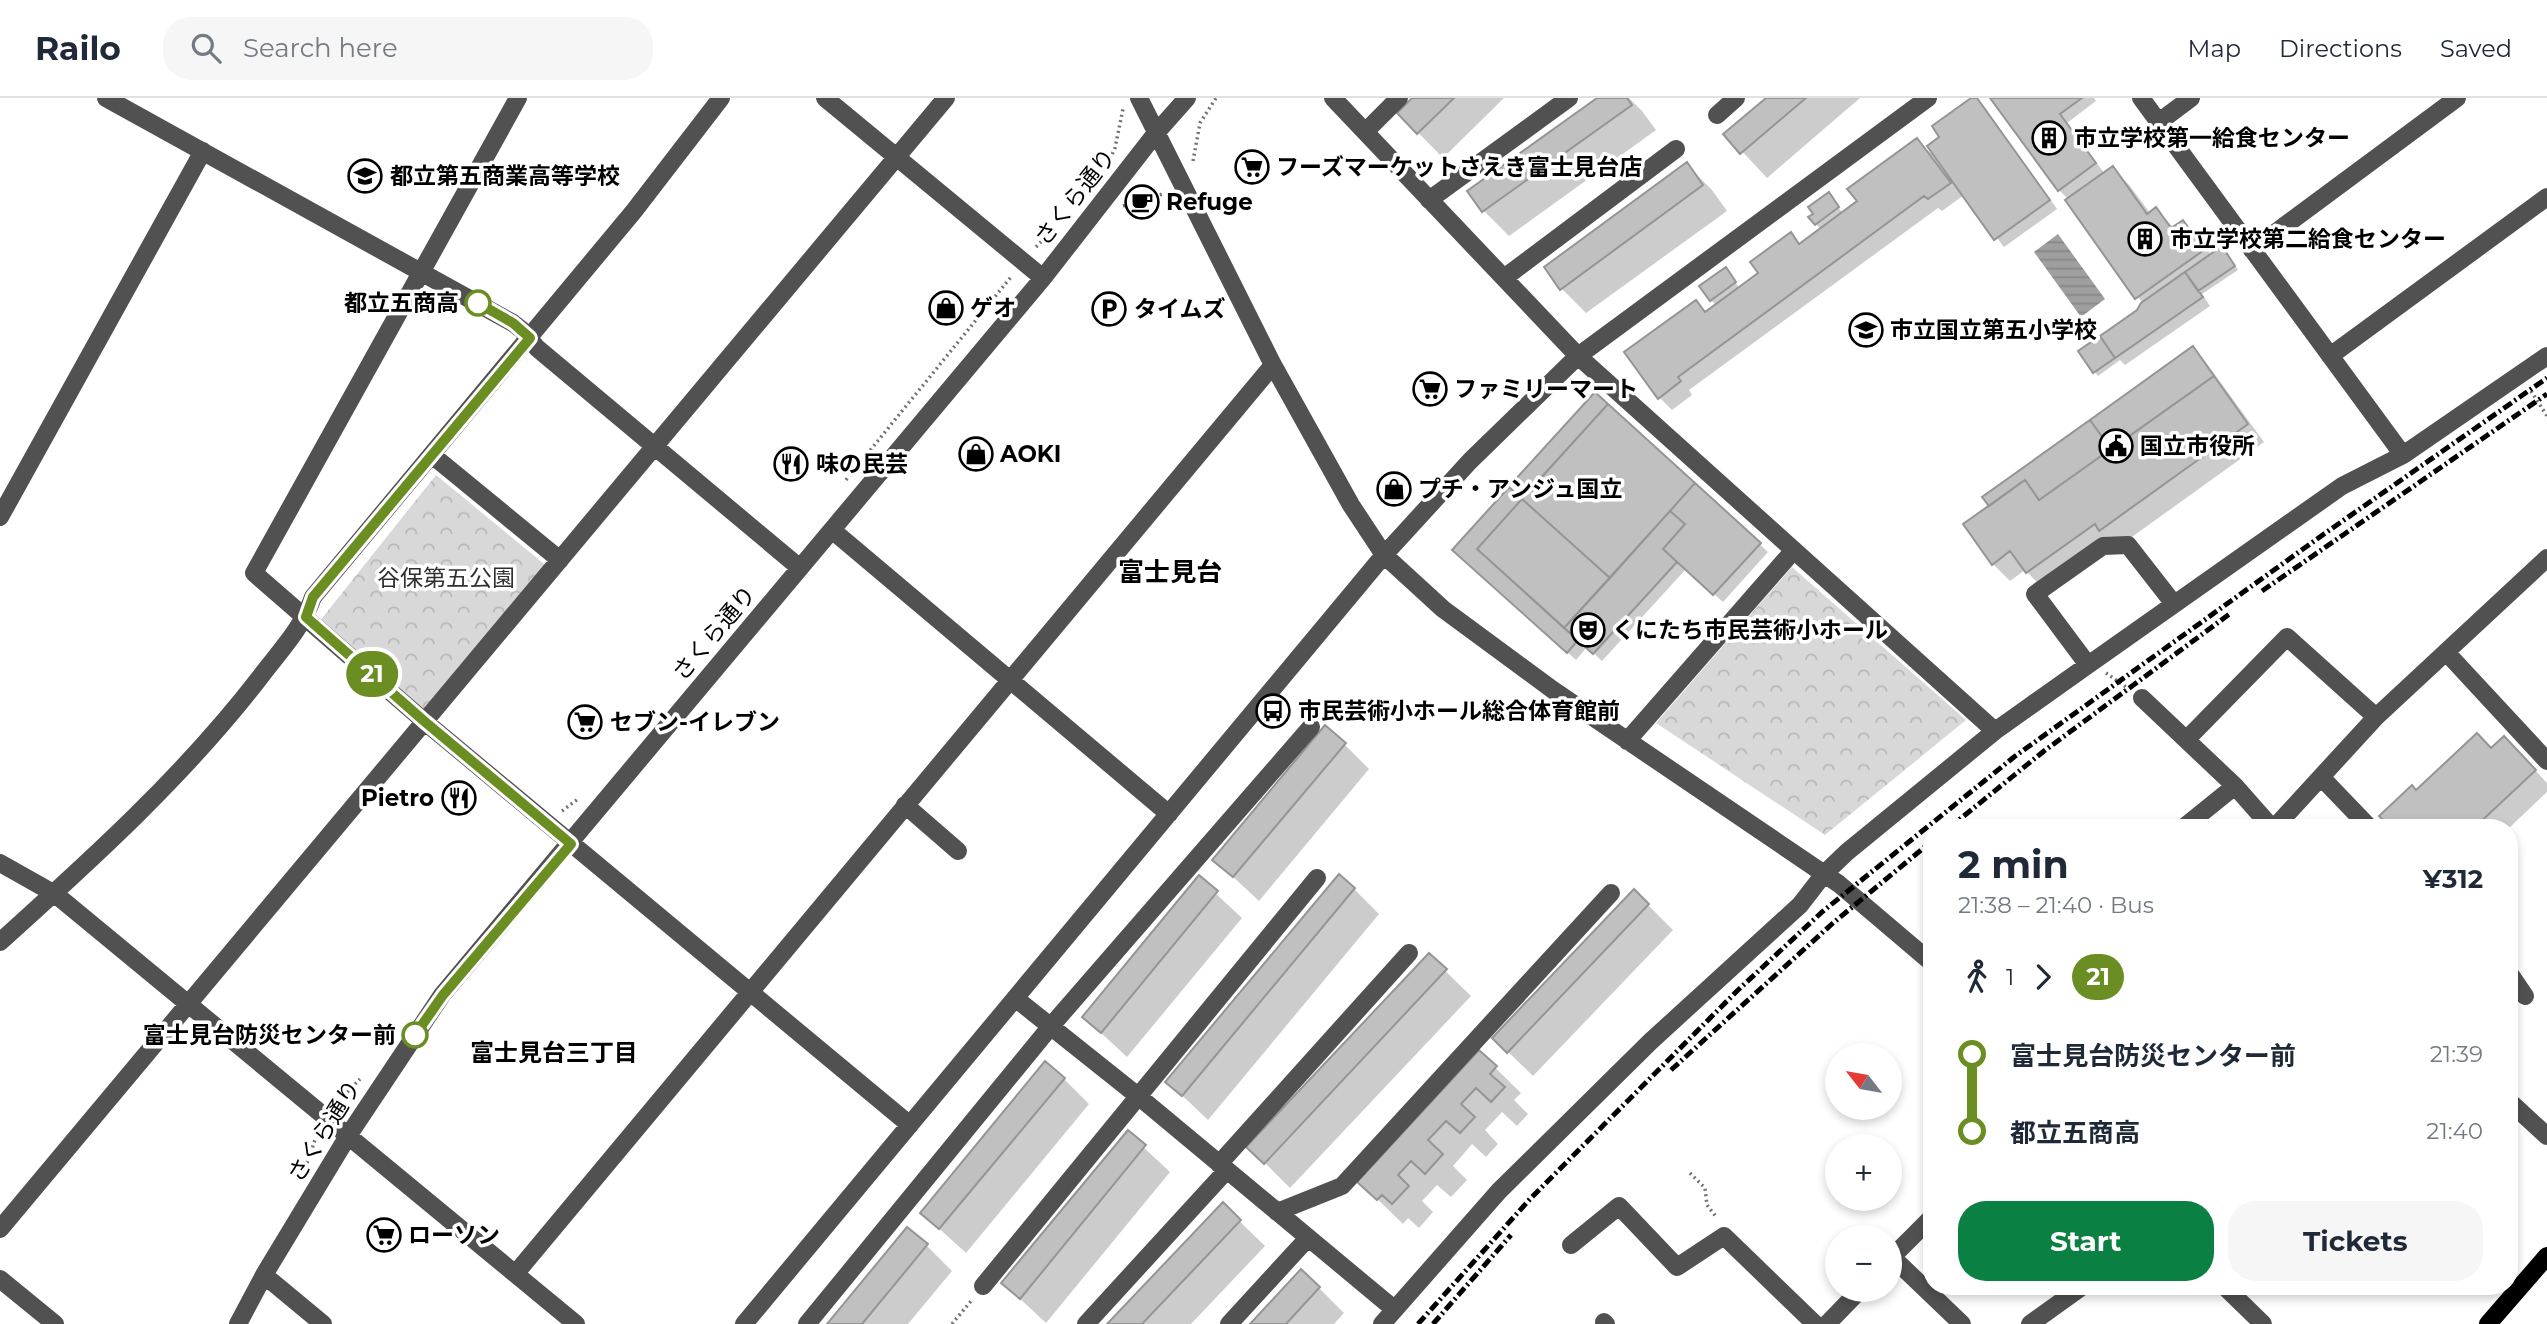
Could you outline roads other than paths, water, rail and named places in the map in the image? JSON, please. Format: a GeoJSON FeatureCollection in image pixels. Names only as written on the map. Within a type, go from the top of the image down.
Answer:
{"type":"FeatureCollection","features":[{"type":"Feature","properties":{"kind":"main road"},"geometry":{"type":"LineString","coordinates":[[2518,1289],[2547,1256]]}},
{"type":"Feature","properties":{"kind":"main road"},"geometry":{"type":"LineString","coordinates":[[2488,1324],[2513,1295]]}},
{"type":"Feature","properties":{"kind":"street"},"geometry":{"type":"LineString","coordinates":[[106,98],[513,323],[537,348],[800,568]]}},
{"type":"Feature","properties":{"kind":"street"},"geometry":{"type":"LineString","coordinates":[[518,98],[254,573],[424,721],[910,1125]]}},
{"type":"Feature","properties":{"kind":"street"},"geometry":{"type":"LineString","coordinates":[[0,942],[55,894],[178,774],[243,699],[306,617],[313,597],[634,211],[721,98]]}},
{"type":"Feature","properties":{"kind":"street"},"geometry":{"type":"LineString","coordinates":[[825,98],[1043,278]]}},
{"type":"Feature","properties":{"kind":"street"},"geometry":{"type":"LineString","coordinates":[[0,1229],[946,98]]}},
{"type":"Feature","properties":{"kind":"street","name":"さくら通り"},"geometry":{"type":"LineString","coordinates":[[238,1324],[264,1275],[348,1136],[443,995],[1043,278],[1156,133],[1187,98]]}},
{"type":"Feature","properties":{"kind":"street"},"geometry":{"type":"LineString","coordinates":[[1333,98],[1578,356],[1995,731]]}},
{"type":"Feature","properties":{"kind":"street"},"geometry":{"type":"LineString","coordinates":[[1365,132],[1399,98]]}},
{"type":"Feature","properties":{"kind":"street"},"geometry":{"type":"LineString","coordinates":[[1429,200],[1569,98]]}},
{"type":"Feature","properties":{"kind":"street"},"geometry":{"type":"LineString","coordinates":[[1717,115],[1736,98]]}},
{"type":"Feature","properties":{"kind":"street"},"geometry":{"type":"LineString","coordinates":[[744,1324],[1384,555],[1470,461],[1578,356],[1928,98]]}},
{"type":"Feature","properties":{"kind":"street"},"geometry":{"type":"LineString","coordinates":[[2141,98],[2403,455]]}},
{"type":"Feature","properties":{"kind":"street"},"geometry":{"type":"LineString","coordinates":[[2159,122],[2191,98]]}},
{"type":"Feature","properties":{"kind":"street"},"geometry":{"type":"LineString","coordinates":[[2252,250],[2457,98]]}},
{"type":"Feature","properties":{"kind":"street"},"geometry":{"type":"LineString","coordinates":[[1131,102],[1156,133],[1273,365],[1351,505],[1384,555],[1443,609],[1627,741],[1839,884],[1923,955]]}},
{"type":"Feature","properties":{"kind":"street"},"geometry":{"type":"LineString","coordinates":[[1504,278],[1676,149]]}},
{"type":"Feature","properties":{"kind":"street"},"geometry":{"type":"LineString","coordinates":[[0,517],[203,151]]}},
{"type":"Feature","properties":{"kind":"street"},"geometry":{"type":"LineString","coordinates":[[2330,356],[2547,197]]}},
{"type":"Feature","properties":{"kind":"street"},"geometry":{"type":"LineString","coordinates":[[1382,1324],[1499,1191],[1651,1041],[1800,905],[1824,874],[1847,852],[1995,731],[2174,604],[2342,486],[2403,455],[2547,356]]}},
{"type":"Feature","properties":{"kind":"street"},"geometry":{"type":"LineString","coordinates":[[516,1273],[1273,365]]}},
{"type":"Feature","properties":{"kind":"street"},"geometry":{"type":"LineString","coordinates":[[432,455],[560,560]]}},
{"type":"Feature","properties":{"kind":"street"},"geometry":{"type":"LineString","coordinates":[[832,530],[1169,814]]}},
{"type":"Feature","properties":{"kind":"street"},"geometry":{"type":"LineString","coordinates":[[2090,664],[2035,594],[2103,546],[2129,545],[2174,604]]}},
{"type":"Feature","properties":{"kind":"street"},"geometry":{"type":"LineString","coordinates":[[1627,741],[1794,550]]}},
{"type":"Feature","properties":{"kind":"street"},"geometry":{"type":"LineString","coordinates":[[2281,819],[2376,717],[2547,558]]}},
{"type":"Feature","properties":{"kind":"street"},"geometry":{"type":"LineString","coordinates":[[2187,739],[2287,637],[2376,717]]}},
{"type":"Feature","properties":{"kind":"street"},"geometry":{"type":"LineString","coordinates":[[2446,652],[2547,761]]}},
{"type":"Feature","properties":{"kind":"street"},"geometry":{"type":"LineString","coordinates":[[2142,698],[2235,786],[2265,819]]}},
{"type":"Feature","properties":{"kind":"street"},"geometry":{"type":"LineString","coordinates":[[807,1324],[1051,1026],[1311,727]]}},
{"type":"Feature","properties":{"kind":"street"},"geometry":{"type":"LineString","coordinates":[[2321,777],[2361,819]]}},
{"type":"Feature","properties":{"kind":"street"},"geometry":{"type":"LineString","coordinates":[[2194,819],[2235,786]]}},
{"type":"Feature","properties":{"kind":"street"},"geometry":{"type":"LineString","coordinates":[[905,806],[958,851]]}},
{"type":"Feature","properties":{"kind":"street"},"geometry":{"type":"LineString","coordinates":[[0,863],[55,894],[576,1324]]}},
{"type":"Feature","properties":{"kind":"street"},"geometry":{"type":"LineString","coordinates":[[983,1286],[1317,878]]}},
{"type":"Feature","properties":{"kind":"street"},"geometry":{"type":"LineString","coordinates":[[1277,1212],[1342,1186],[1611,893]]}},
{"type":"Feature","properties":{"kind":"street"},"geometry":{"type":"LineString","coordinates":[[1086,1324],[1409,953]]}},
{"type":"Feature","properties":{"kind":"street"},"geometry":{"type":"LineString","coordinates":[[2518,986],[2525,996]]}},
{"type":"Feature","properties":{"kind":"street"},"geometry":{"type":"LineString","coordinates":[[1015,998],[1138,1096],[1394,1309]]}},
{"type":"Feature","properties":{"kind":"street"},"geometry":{"type":"LineString","coordinates":[[2518,1109],[2547,1136]]}},
{"type":"Feature","properties":{"kind":"street"},"geometry":{"type":"LineString","coordinates":[[1571,1245],[1619,1206],[1677,1267],[1724,1236],[1815,1324]]}},
{"type":"Feature","properties":{"kind":"street"},"geometry":{"type":"LineString","coordinates":[[1902,1247],[1923,1226]]}},
{"type":"Feature","properties":{"kind":"street"},"geometry":{"type":"LineString","coordinates":[[1229,1324],[1308,1238]]}},
{"type":"Feature","properties":{"kind":"street"},"geometry":{"type":"LineString","coordinates":[[1902,1268],[1923,1288]]}},
{"type":"Feature","properties":{"kind":"street"},"geometry":{"type":"LineString","coordinates":[[264,1275],[323,1324]]}},
{"type":"Feature","properties":{"kind":"street"},"geometry":{"type":"LineString","coordinates":[[0,1279],[55,1324]]}},
{"type":"Feature","properties":{"kind":"street"},"geometry":{"type":"LineString","coordinates":[[1931,1295],[1962,1324]]}},
{"type":"Feature","properties":{"kind":"street"},"geometry":{"type":"LineString","coordinates":[[2030,1324],[2070,1295]]}},
{"type":"Feature","properties":{"kind":"street"},"geometry":{"type":"LineString","coordinates":[[2233,1295],[2263,1324]]}},
{"type":"Feature","properties":{"kind":"street"},"geometry":{"type":"LineString","coordinates":[[1826,1324],[1848,1302]]}},
{"type":"Feature","properties":{"kind":"railway"},"geometry":{"type":"LineString","coordinates":[[1937,819],[2014,757],[2547,378]]}},
{"type":"Feature","properties":{"kind":"railway"},"geometry":{"type":"LineString","coordinates":[[2262,591],[2547,394]]}},
{"type":"Feature","properties":{"kind":"railway"},"geometry":{"type":"LineString","coordinates":[[1960,819],[2044,751],[2231,613]]}},
{"type":"Feature","properties":{"kind":"railway"},"geometry":{"type":"LineString","coordinates":[[1418,1324],[1530,1199],[1737,991],[1822,912],[1923,830]]}},
{"type":"Feature","properties":{"kind":"railway"},"geometry":{"type":"LineString","coordinates":[[1671,1070],[1833,923],[1923,848]]}},
{"type":"Feature","properties":{"kind":"railway"},"geometry":{"type":"LineString","coordinates":[[1433,1324],[1511,1235]]}},
{"type":"Feature","properties":{"kind":"place","name":"市立学校第一給食センター"},"geometry":{"type":"Point","coordinates":[2049,138]}},
{"type":"Feature","properties":{"kind":"place","name":"フーズマーケットさえき富士見台店"},"geometry":{"type":"Point","coordinates":[1252,167]}},
{"type":"Feature","properties":{"kind":"place","name":"都立第五商業高等学校"},"geometry":{"type":"Point","coordinates":[365,176]}},
{"type":"Feature","properties":{"kind":"place","name":"Refuge"},"geometry":{"type":"Point","coordinates":[1142,202]}},
{"type":"Feature","properties":{"kind":"place","name":"市立学校第二給食センター"},"geometry":{"type":"Point","coordinates":[2145,239]}},
{"type":"Feature","properties":{"kind":"place","name":"都立五商高"},"geometry":{"type":"Point","coordinates":[478,303]}},
{"type":"Feature","properties":{"kind":"place","name":"ゲオ"},"geometry":{"type":"Point","coordinates":[946,308]}},
{"type":"Feature","properties":{"kind":"place","name":"タイムズ"},"geometry":{"type":"Point","coordinates":[1109,309]}},
{"type":"Feature","properties":{"kind":"place","name":"市立国立第五小学校"},"geometry":{"type":"Point","coordinates":[1866,330]}},
{"type":"Feature","properties":{"kind":"place","name":"ファミリーマート"},"geometry":{"type":"Point","coordinates":[1430,389]}},
{"type":"Feature","properties":{"kind":"place","name":"国立市役所"},"geometry":{"type":"Point","coordinates":[2116,446]}},
{"type":"Feature","properties":{"kind":"place","name":"AOKI"},"geometry":{"type":"Point","coordinates":[976,454]}},
{"type":"Feature","properties":{"kind":"place","name":"味の民芸"},"geometry":{"type":"Point","coordinates":[791,464]}},
{"type":"Feature","properties":{"kind":"place","name":"プチ・アンジュ国立"},"geometry":{"type":"Point","coordinates":[1394,489]}},
{"type":"Feature","properties":{"kind":"place","name":"くにたち市民芸術小ホール"},"geometry":{"type":"Point","coordinates":[1588,630]}},
{"type":"Feature","properties":{"kind":"place","name":"市民芸術小ホール総合体育館前"},"geometry":{"type":"Point","coordinates":[1273,711]}},
{"type":"Feature","properties":{"kind":"place","name":"セブン-イレブン"},"geometry":{"type":"Point","coordinates":[585,722]}},
{"type":"Feature","properties":{"kind":"place","name":"Pietro"},"geometry":{"type":"Point","coordinates":[459,798]}},
{"type":"Feature","properties":{"kind":"place","name":"富士見台防災センター前"},"geometry":{"type":"Point","coordinates":[415,1035]}},
{"type":"Feature","properties":{"kind":"place","name":"ローソン"},"geometry":{"type":"Point","coordinates":[384,1235]}},
{"type":"Feature","properties":{"kind":"district","name":"富士見台"},"geometry":{"type":"Point","coordinates":[1170,572]}},
{"type":"Feature","properties":{"kind":"district","name":"富士見台三丁目"},"geometry":{"type":"Point","coordinates":[554,1052]}},
{"type":"Feature","properties":{"kind":"park label","name":"谷保第五公園"},"geometry":{"type":"Point","coordinates":[446,578]}}]}
